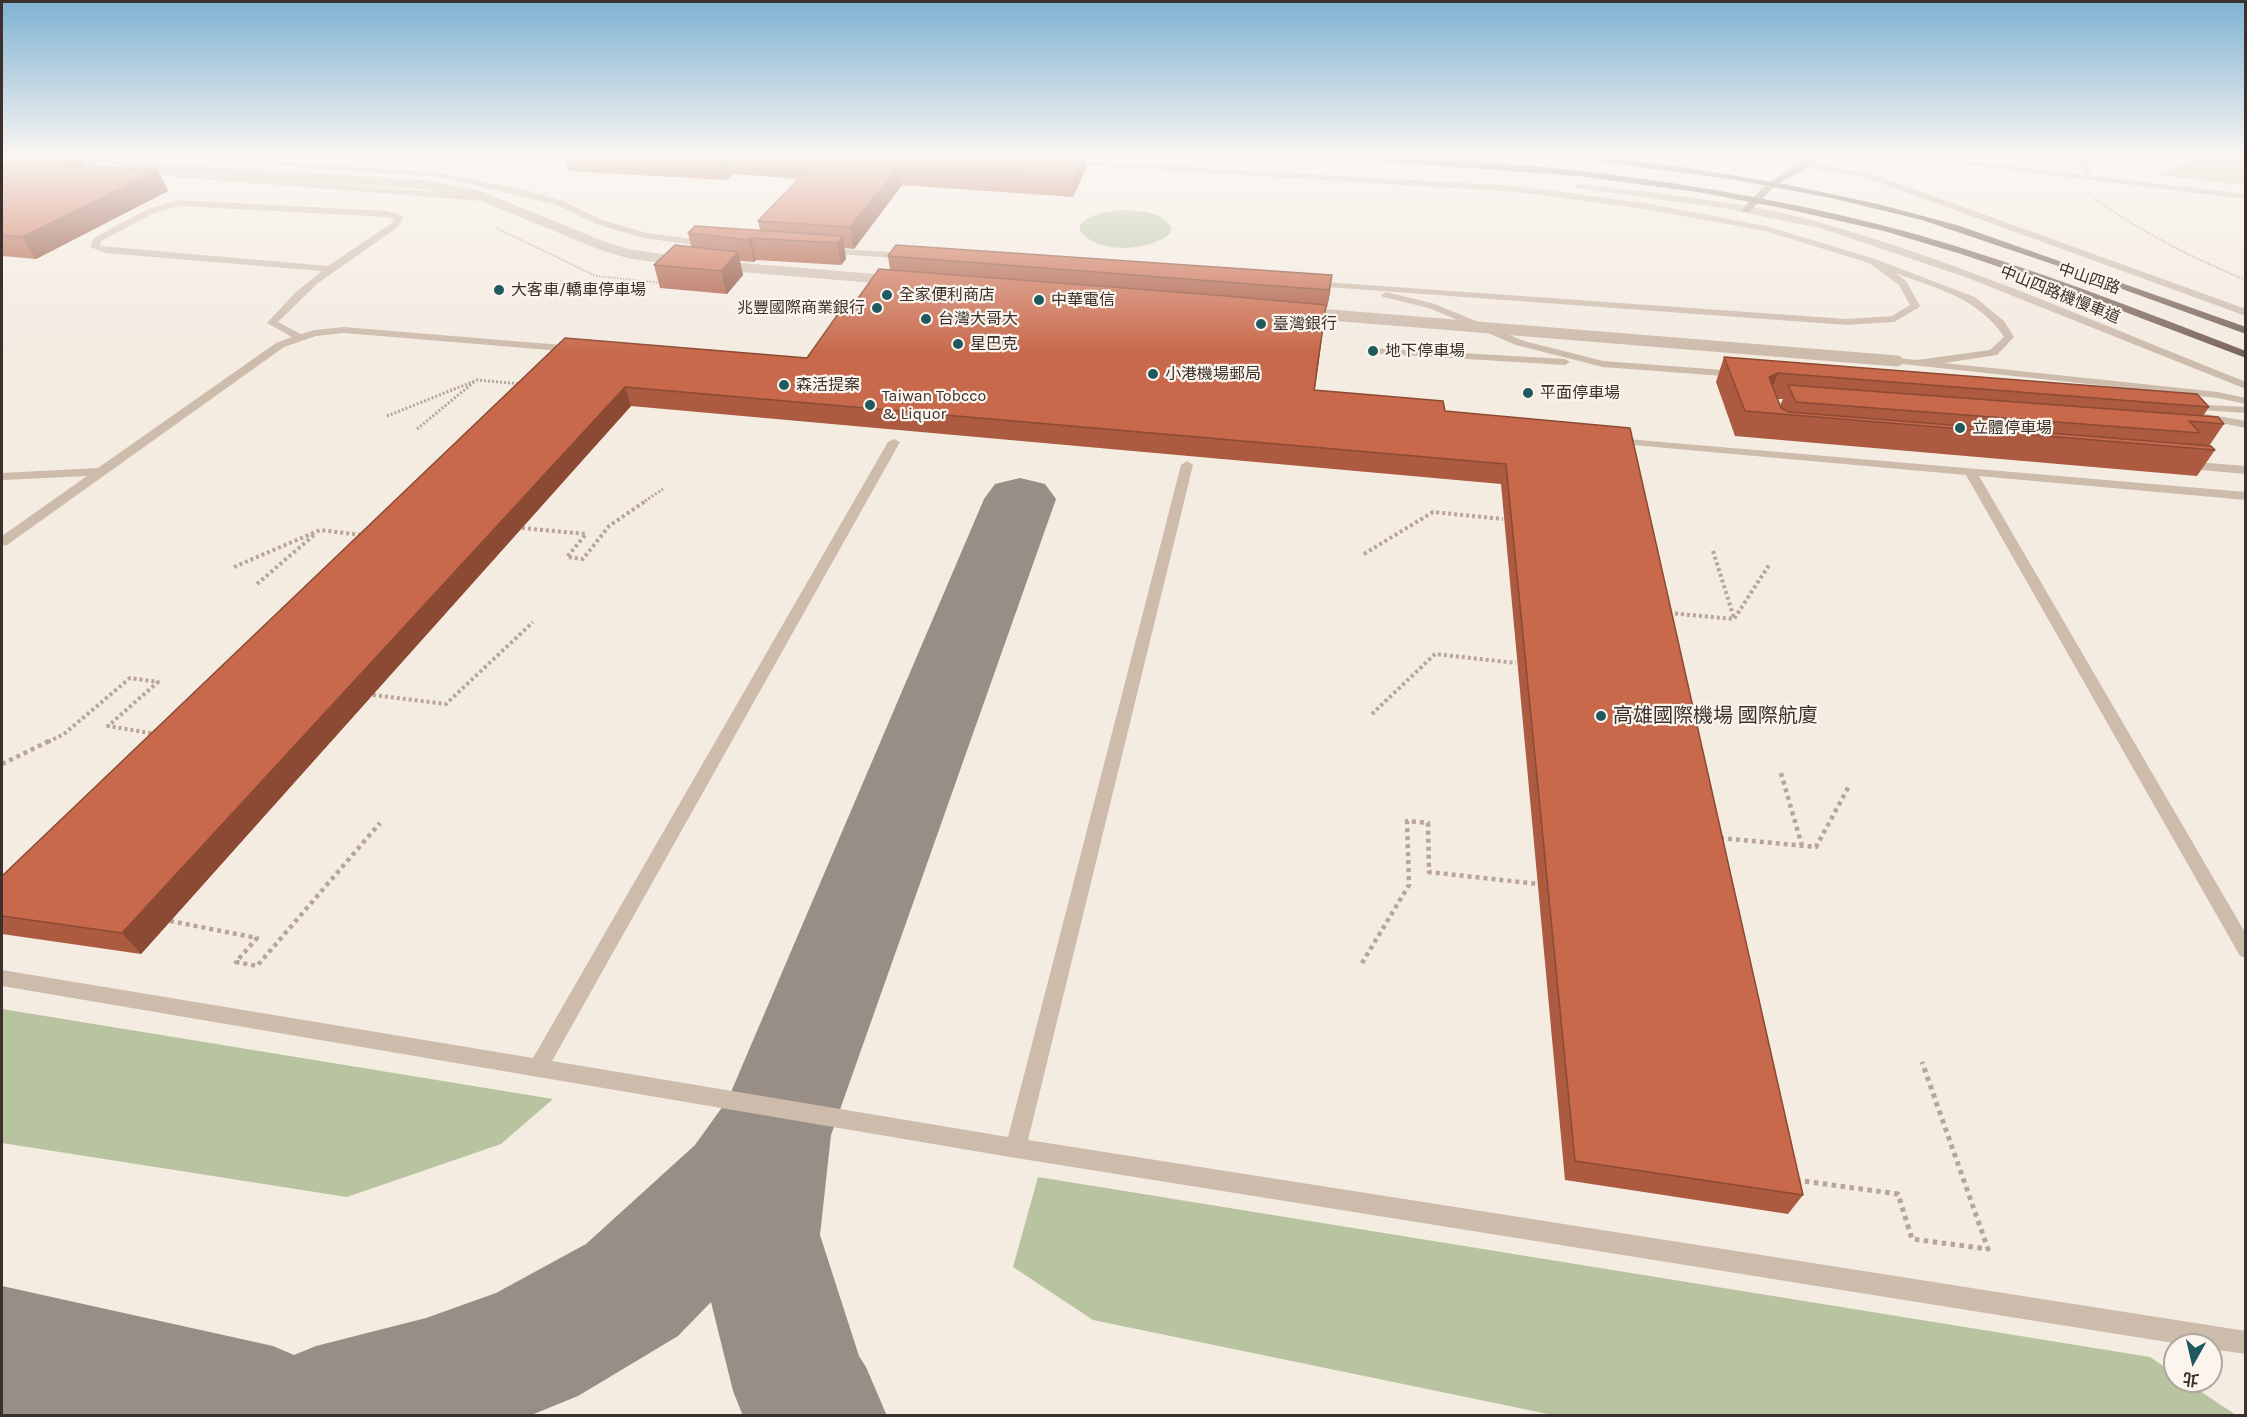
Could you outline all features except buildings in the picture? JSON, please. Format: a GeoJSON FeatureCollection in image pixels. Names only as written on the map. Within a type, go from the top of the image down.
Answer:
{"type":"FeatureCollection","features":[{"type":"Feature","properties":{"kind":"main road","name":"中山四路"},"geometry":{"type":"LineString","coordinates":[[1846,220],[1894,231],[1963,252],[2104,300],[2246,354]]}},
{"type":"Feature","properties":{"kind":"main road","name":"中山四路"},"geometry":{"type":"LineString","coordinates":[[1930,220],[2099,276],[2246,331]]}},
{"type":"Feature","properties":{"kind":"street"},"geometry":{"type":"LineString","coordinates":[[134,220],[97,240],[95,247],[106,250],[328,269]]}},
{"type":"Feature","properties":{"kind":"street"},"geometry":{"type":"LineString","coordinates":[[302,338],[272,323],[290,301],[328,269],[396,225],[398,220]]}},
{"type":"Feature","properties":{"kind":"street"},"geometry":{"type":"LineString","coordinates":[[540,220],[629,254],[692,262]]}},
{"type":"Feature","properties":{"kind":"street"},"geometry":{"type":"LineString","coordinates":[[595,220],[646,236],[716,244]]}},
{"type":"Feature","properties":{"kind":"street"},"geometry":{"type":"LineString","coordinates":[[1713,220],[1766,230],[1872,261],[1972,298],[2000,323],[2009,337],[1993,353],[1918,363]]}},
{"type":"Feature","properties":{"kind":"street","name":"中山四路機慢車道"},"geometry":{"type":"LineString","coordinates":[[1794,220],[1822,226],[1971,276],[2246,386]]}},
{"type":"Feature","properties":{"kind":"street"},"geometry":{"type":"LineString","coordinates":[[1994,220],[2246,313]]}},
{"type":"Feature","properties":{"kind":"street"},"geometry":{"type":"LineString","coordinates":[[810,251],[918,256]]}},
{"type":"Feature","properties":{"kind":"street"},"geometry":{"type":"LineString","coordinates":[[1307,282],[1847,322],[1894,319],[1916,306],[1904,283],[1872,261]]}},
{"type":"Feature","properties":{"kind":"street"},"geometry":{"type":"LineString","coordinates":[[716,265],[901,281]]}},
{"type":"Feature","properties":{"kind":"street"},"geometry":{"type":"LineString","coordinates":[[1342,285],[1432,306],[1520,343],[1602,364]]}},
{"type":"Feature","properties":{"kind":"street"},"geometry":{"type":"LineString","coordinates":[[1293,312],[1918,363],[2218,395],[2246,401]]}},
{"type":"Feature","properties":{"kind":"street"},"geometry":{"type":"LineString","coordinates":[[2,542],[280,345],[314,333],[344,330],[589,350]]}},
{"type":"Feature","properties":{"kind":"street"},"geometry":{"type":"LineString","coordinates":[[1373,351],[1750,374]]}},
{"type":"Feature","properties":{"kind":"street"},"geometry":{"type":"LineString","coordinates":[[2246,410],[2179,410],[2246,424]]}},
{"type":"Feature","properties":{"kind":"street"},"geometry":{"type":"LineString","coordinates":[[1608,440],[2246,496]]}},
{"type":"Feature","properties":{"kind":"street"},"geometry":{"type":"LineString","coordinates":[[538,1068],[894,442]]}},
{"type":"Feature","properties":{"kind":"street"},"geometry":{"type":"LineString","coordinates":[[2171,464],[2246,470]]}},
{"type":"Feature","properties":{"kind":"street"},"geometry":{"type":"LineString","coordinates":[[1016,1148],[1187,465]]}},
{"type":"Feature","properties":{"kind":"street"},"geometry":{"type":"LineString","coordinates":[[2,476],[100,472]]}},
{"type":"Feature","properties":{"kind":"street"},"geometry":{"type":"LineString","coordinates":[[1971,473],[2246,951]]}},
{"type":"Feature","properties":{"kind":"street"},"geometry":{"type":"LineString","coordinates":[[2,978],[1016,1148],[2246,1343]]}},
{"type":"Feature","properties":{"kind":"path"},"geometry":{"type":"LineString","coordinates":[[2125,220],[2177,250],[2246,280]]}},
{"type":"Feature","properties":{"kind":"path"},"geometry":{"type":"LineString","coordinates":[[489,224],[540,251],[596,276],[667,284]]}},
{"type":"Feature","properties":{"kind":"path"},"geometry":{"type":"LineString","coordinates":[[387,416],[477,380],[530,385]]}},
{"type":"Feature","properties":{"kind":"path"},"geometry":{"type":"LineString","coordinates":[[417,429],[477,380]]}},
{"type":"Feature","properties":{"kind":"path"},"geometry":{"type":"LineString","coordinates":[[522,528],[586,534],[567,557],[583,559],[609,526],[663,489]]}},
{"type":"Feature","properties":{"kind":"path"},"geometry":{"type":"LineString","coordinates":[[1364,554],[1434,512],[1503,519]]}},
{"type":"Feature","properties":{"kind":"path"},"geometry":{"type":"LineString","coordinates":[[234,567],[320,530],[364,535]]}},
{"type":"Feature","properties":{"kind":"path"},"geometry":{"type":"LineString","coordinates":[[256,584],[320,530]]}},
{"type":"Feature","properties":{"kind":"path"},"geometry":{"type":"LineString","coordinates":[[1713,551],[1734,619]]}},
{"type":"Feature","properties":{"kind":"path"},"geometry":{"type":"LineString","coordinates":[[1734,619],[1769,565]]}},
{"type":"Feature","properties":{"kind":"path"},"geometry":{"type":"LineString","coordinates":[[1659,612],[1734,619]]}},
{"type":"Feature","properties":{"kind":"path"},"geometry":{"type":"LineString","coordinates":[[373,694],[446,704],[533,622]]}},
{"type":"Feature","properties":{"kind":"path"},"geometry":{"type":"LineString","coordinates":[[1372,714],[1435,654],[1516,663]]}},
{"type":"Feature","properties":{"kind":"path"},"geometry":{"type":"LineString","coordinates":[[2,764],[64,734],[130,678],[158,682],[108,726],[162,735]]}},
{"type":"Feature","properties":{"kind":"path"},"geometry":{"type":"LineString","coordinates":[[1781,774],[1802,846]]}},
{"type":"Feature","properties":{"kind":"path"},"geometry":{"type":"LineString","coordinates":[[1719,838],[1816,848],[1849,786]]}},
{"type":"Feature","properties":{"kind":"path"},"geometry":{"type":"LineString","coordinates":[[1362,963],[1408,885],[1407,821],[1428,823],[1429,872],[1538,884]]}},
{"type":"Feature","properties":{"kind":"path"},"geometry":{"type":"LineString","coordinates":[[170,921],[257,938],[236,962],[258,966],[380,823]]}},
{"type":"Feature","properties":{"kind":"path"},"geometry":{"type":"LineString","coordinates":[[1792,1180],[1898,1194],[1912,1239],[1988,1249],[1923,1062]]}},
{"type":"Feature","properties":{"kind":"green space"},"geometry":{"type":"Polygon","coordinates":[[[1166,220],[1172,228],[1170,234],[1149,244],[1137,247],[1111,247],[1088,239],[1080,231],[1080,225],[1084,221],[1166,220]]]}},
{"type":"Feature","properties":{"kind":"green space"},"geometry":{"type":"Polygon","coordinates":[[[2,1009],[553,1099],[501,1144],[347,1197],[2,1143],[2,1009]]]}},
{"type":"Feature","properties":{"kind":"green space"},"geometry":{"type":"Polygon","coordinates":[[[1038,1177],[2150,1357],[2163,1366],[2163,1393],[2203,1393],[2236,1415],[1553,1415],[1093,1320],[1013,1267],[1038,1177]]]}},
{"type":"Feature","properties":{"kind":"taxiway"},"geometry":{"type":"LineString","coordinates":[[817,1416],[802,1391],[757,1235],[772,1135],[1020,499]]}},
{"type":"Feature","properties":{"kind":"taxiway"},"geometry":{"type":"LineString","coordinates":[[316,1416],[426,1387],[530,1348],[632,1290],[738,1187],[771,1137]]}},
{"type":"Feature","properties":{"kind":"taxiway"},"geometry":{"type":"LineString","coordinates":[[2,1354],[273,1416]]}},
{"type":"Feature","properties":{"kind":"place","name":"大客車/轎車停車場"},"geometry":{"type":"Point","coordinates":[499,290]}},
{"type":"Feature","properties":{"kind":"place","name":"全家便利商店"},"geometry":{"type":"Point","coordinates":[887,295]}},
{"type":"Feature","properties":{"kind":"place","name":"中華電信"},"geometry":{"type":"Point","coordinates":[1039,300]}},
{"type":"Feature","properties":{"kind":"place","name":"兆豐國際商業銀行"},"geometry":{"type":"Point","coordinates":[877,308]}},
{"type":"Feature","properties":{"kind":"place","name":"台灣大哥大"},"geometry":{"type":"Point","coordinates":[926,319]}},
{"type":"Feature","properties":{"kind":"place","name":"臺灣銀行"},"geometry":{"type":"Point","coordinates":[1261,324]}},
{"type":"Feature","properties":{"kind":"place","name":"星巴克"},"geometry":{"type":"Point","coordinates":[958,344]}},
{"type":"Feature","properties":{"kind":"place","name":"地下停車場"},"geometry":{"type":"Point","coordinates":[1373,351]}},
{"type":"Feature","properties":{"kind":"place","name":"小港機場郵局"},"geometry":{"type":"Point","coordinates":[1153,374]}},
{"type":"Feature","properties":{"kind":"place","name":"森活提案"},"geometry":{"type":"Point","coordinates":[784,385]}},
{"type":"Feature","properties":{"kind":"place","name":"平面停車場"},"geometry":{"type":"Point","coordinates":[1528,393]}},
{"type":"Feature","properties":{"kind":"place","name":"Taiwan Tobcco & Liquor"},"geometry":{"type":"Point","coordinates":[870,405]}},
{"type":"Feature","properties":{"kind":"place","name":"立體停車場"},"geometry":{"type":"Point","coordinates":[1960,428]}},
{"type":"Feature","properties":{"kind":"place","name":"高雄國際機場 國際航廈"},"geometry":{"type":"Point","coordinates":[1601,716]}}]}
